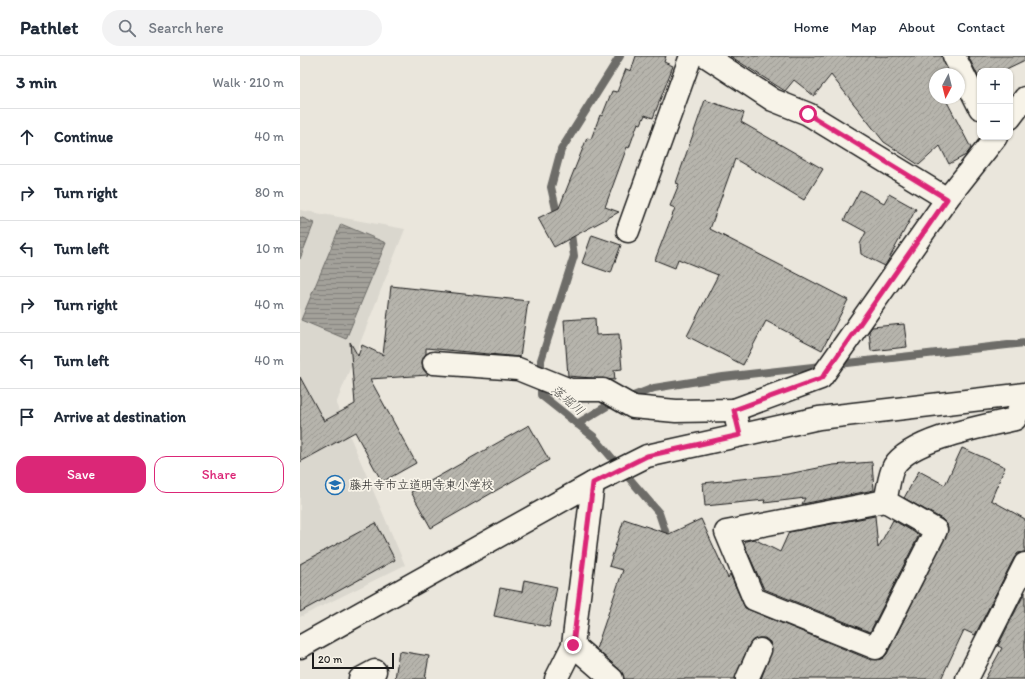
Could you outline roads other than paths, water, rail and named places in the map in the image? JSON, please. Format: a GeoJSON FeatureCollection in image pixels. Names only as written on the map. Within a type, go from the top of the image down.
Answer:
{"type":"FeatureCollection","features":[{"type":"Feature","properties":{"kind":"street"},"geometry":{"type":"LineString","coordinates":[[628,231],[691,56]]}},
{"type":"Feature","properties":{"kind":"street"},"geometry":{"type":"LineString","coordinates":[[706,56],[773,100],[808,114],[947,199]]}},
{"type":"Feature","properties":{"kind":"street"},"geometry":{"type":"LineString","coordinates":[[954,56],[978,104]]}},
{"type":"Feature","properties":{"kind":"street"},"geometry":{"type":"LineString","coordinates":[[1013,114],[1025,98]]}},
{"type":"Feature","properties":{"kind":"street"},"geometry":{"type":"LineString","coordinates":[[434,363],[518,369],[570,390],[603,390],[633,407],[676,412],[734,410],[822,378],[839,351],[947,199],[994,140]]}},
{"type":"Feature","properties":{"kind":"street"},"geometry":{"type":"LineString","coordinates":[[300,647],[593,483],[647,456],[819,418],[1025,396],[1015,419],[940,438],[906,453],[894,466],[885,501]]}},
{"type":"Feature","properties":{"kind":"street"},"geometry":{"type":"LineString","coordinates":[[734,410],[740,435]]}},
{"type":"Feature","properties":{"kind":"street"},"geometry":{"type":"LineString","coordinates":[[556,679],[573,645],[593,483]]}},
{"type":"Feature","properties":{"kind":"street"},"geometry":{"type":"LineString","coordinates":[[885,501],[936,530],[876,648],[754,599],[726,532],[885,501]]}},
{"type":"Feature","properties":{"kind":"street"},"geometry":{"type":"LineString","coordinates":[[971,678],[1025,564]]}},
{"type":"Feature","properties":{"kind":"street"},"geometry":{"type":"LineString","coordinates":[[573,645],[612,679]]}},
{"type":"Feature","properties":{"kind":"street"},"geometry":{"type":"LineString","coordinates":[[747,679],[760,650]]}},
{"type":"Feature","properties":{"kind":"waterway","name":"落堀川"},"geometry":{"type":"LineString","coordinates":[[562,218],[556,209],[551,187],[561,150],[620,56]]}},
{"type":"Feature","properties":{"kind":"waterway","name":"落堀川"},"geometry":{"type":"LineString","coordinates":[[568,228],[571,234],[574,256],[541,360],[541,395],[594,437],[659,513],[669,543]]}},
{"type":"Feature","properties":{"kind":"waterway"},"geometry":{"type":"LineString","coordinates":[[577,424],[607,406],[654,388],[723,377],[1025,343]]}},
{"type":"Feature","properties":{"kind":"place","name":"藤井寺市立道明寺東小学校"},"geometry":{"type":"Point","coordinates":[335,485]}}]}
